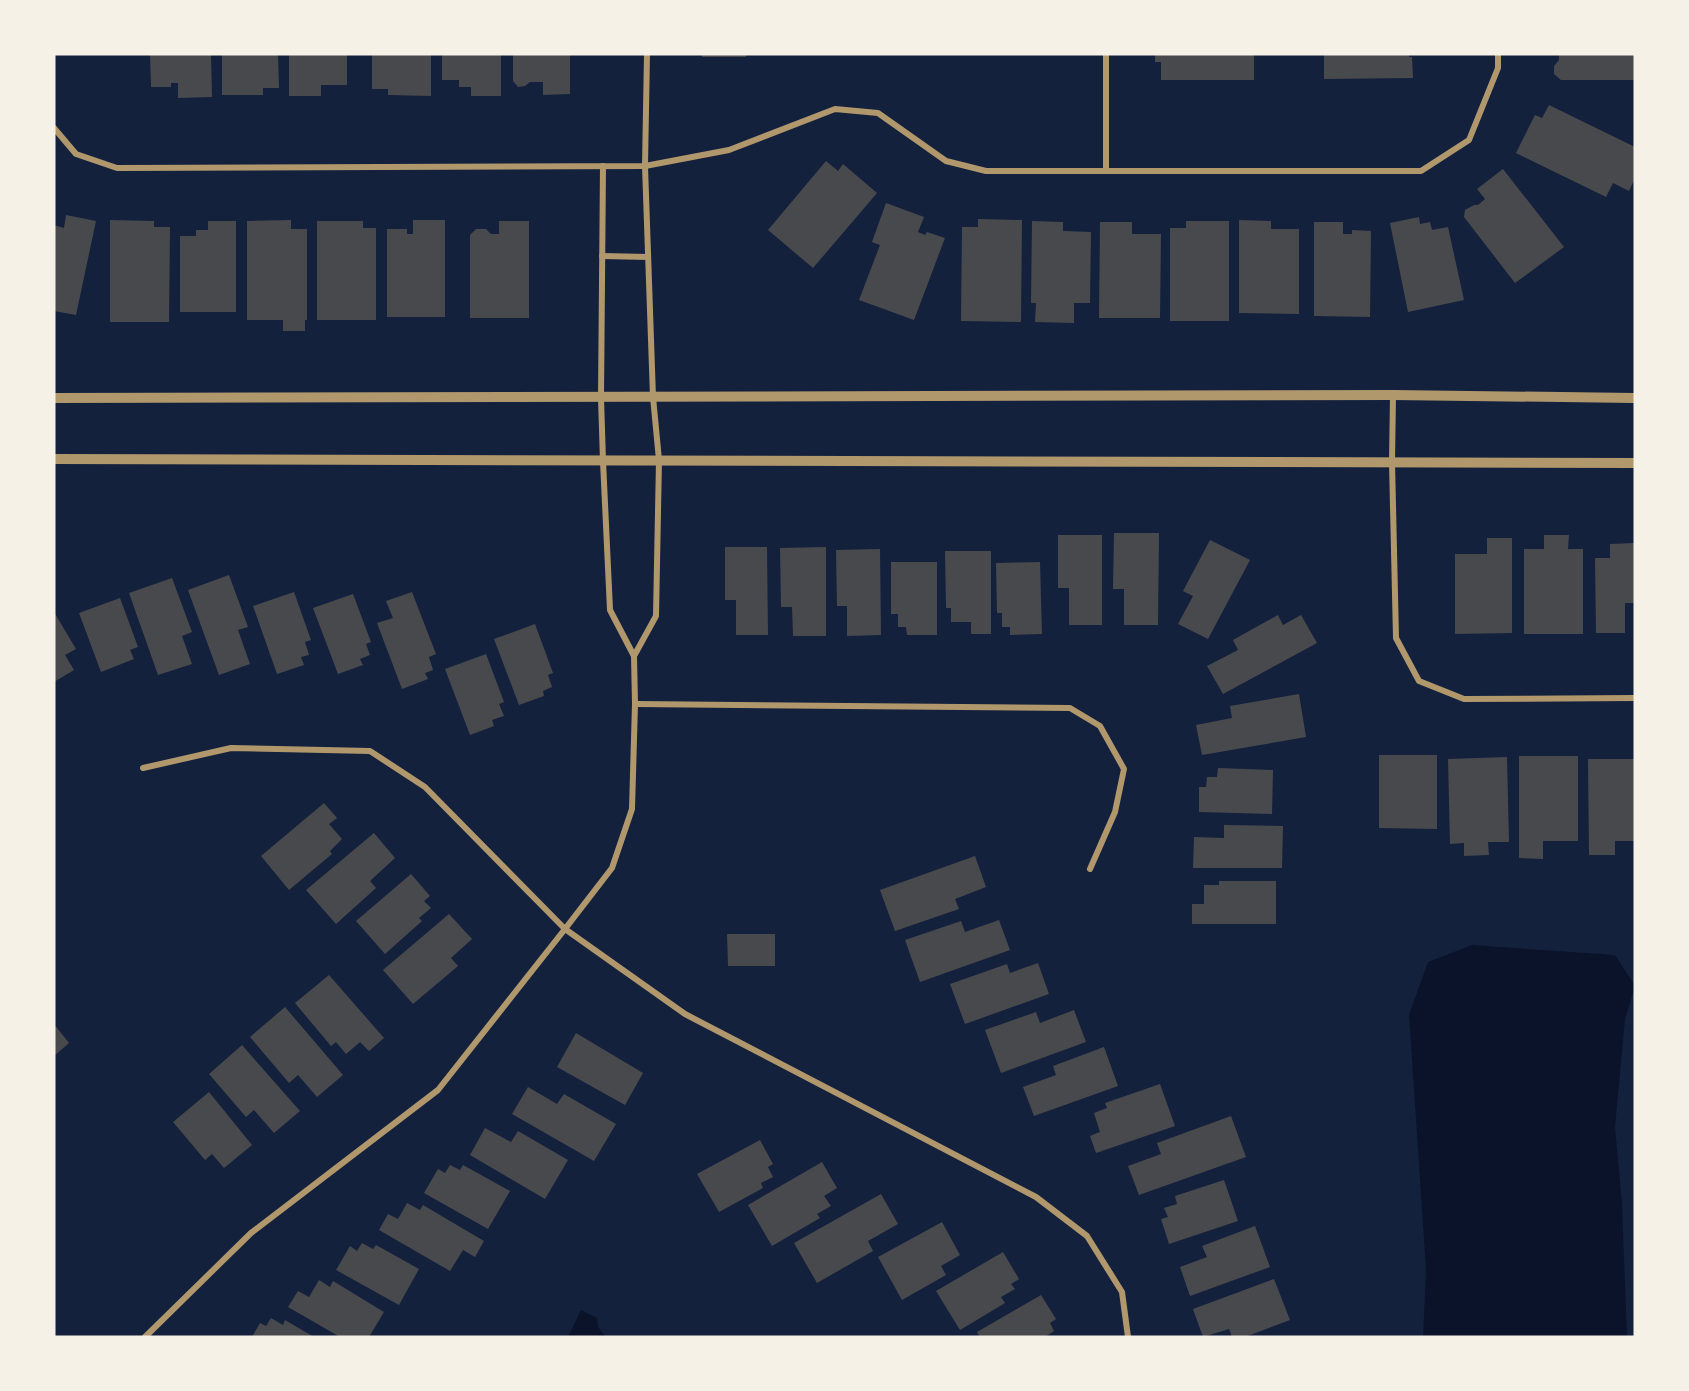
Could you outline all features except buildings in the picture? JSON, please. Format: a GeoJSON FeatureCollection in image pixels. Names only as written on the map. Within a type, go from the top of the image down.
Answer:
{"type":"FeatureCollection","features":[{"type":"Feature","properties":{"kind":"street"},"geometry":{"type":"LineString","coordinates":[[634,656],[656,616],[659,460],[653,397],[645,166],[647,54]]}},
{"type":"Feature","properties":{"kind":"street"},"geometry":{"type":"LineString","coordinates":[[1106,54],[1106,171]]}},
{"type":"Feature","properties":{"kind":"street"},"geometry":{"type":"LineString","coordinates":[[54,128],[76,154],[117,168],[645,166],[729,150],[835,109],[878,113],[946,161],[986,171],[1421,171],[1469,140],[1498,68],[1498,54]]}},
{"type":"Feature","properties":{"kind":"street"},"geometry":{"type":"LineString","coordinates":[[145,1337],[251,1233],[438,1090],[612,868],[632,809],[635,704],[634,656],[610,610],[601,398],[603,166]]}},
{"type":"Feature","properties":{"kind":"street"},"geometry":{"type":"LineString","coordinates":[[602,256],[648,257]]}},
{"type":"Feature","properties":{"kind":"street"},"geometry":{"type":"LineString","coordinates":[[54,399],[1393,395],[1635,398]]}},
{"type":"Feature","properties":{"kind":"street"},"geometry":{"type":"LineString","coordinates":[[1393,395],[1392,462],[1396,638],[1419,681],[1464,699],[1635,698]]}},
{"type":"Feature","properties":{"kind":"street"},"geometry":{"type":"LineString","coordinates":[[54,459],[1635,463]]}},
{"type":"Feature","properties":{"kind":"street"},"geometry":{"type":"LineString","coordinates":[[635,704],[1070,708],[1100,726],[1124,769],[1115,812],[1090,869]]}},
{"type":"Feature","properties":{"kind":"street"},"geometry":{"type":"LineString","coordinates":[[143,768],[231,748],[370,751],[425,788],[565,929],[686,1014],[1036,1197],[1087,1236],[1122,1292],[1128,1337]]}},
{"type":"Feature","properties":{"kind":"water"},"geometry":{"type":"Polygon","coordinates":[[[1472,945],[1615,955],[1635,986],[1625,1019],[1615,1127],[1622,1203],[1627,1337],[1423,1337],[1426,1270],[1409,1015],[1428,962],[1472,945]]]}},
{"type":"Feature","properties":{"kind":"water"},"geometry":{"type":"Polygon","coordinates":[[[581,1310],[597,1318],[598,1327],[606,1337],[568,1337],[581,1310]]]}}]}
